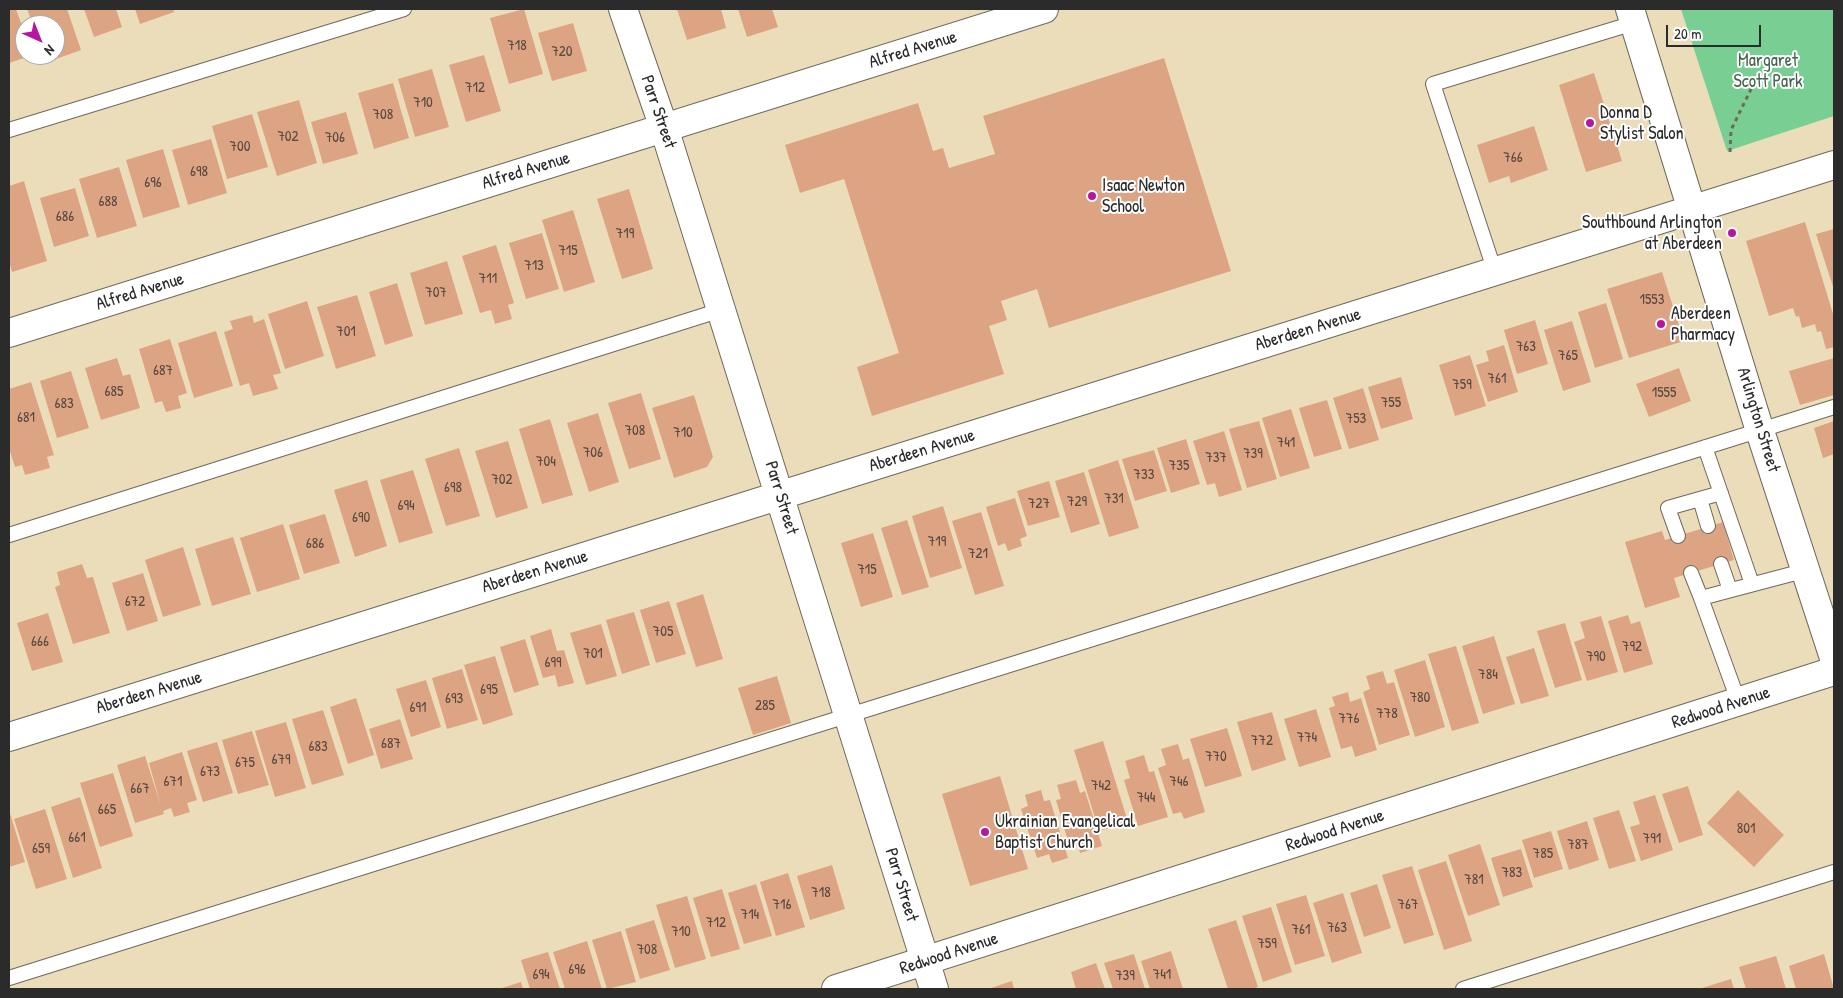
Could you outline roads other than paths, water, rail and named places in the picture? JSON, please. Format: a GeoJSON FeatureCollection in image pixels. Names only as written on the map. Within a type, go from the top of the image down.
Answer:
{"type":"FeatureCollection","features":[{"type":"Feature","properties":{"kind":"street","name":"Parr Street"},"geometry":{"type":"LineString","coordinates":[[623,9],[664,128],[934,989]]}},
{"type":"Feature","properties":{"kind":"street","name":"Alfred Avenue"},"geometry":{"type":"LineString","coordinates":[[9,333],[1044,9]]}},
{"type":"Feature","properties":{"kind":"street","name":"Arlington Street"},"geometry":{"type":"LineString","coordinates":[[1632,16],[1760,431],[1807,570],[1834,658]]}},
{"type":"Feature","properties":{"kind":"street","name":"Aberdeen Avenue"},"geometry":{"type":"LineString","coordinates":[[9,737],[1834,166]]}},
{"type":"Feature","properties":{"kind":"street","name":"Redwood Avenue"},"geometry":{"type":"LineString","coordinates":[[836,989],[1834,671]]}},
{"type":"Feature","properties":{"kind":"lane"},"geometry":{"type":"LineString","coordinates":[[9,130],[404,9]]}},
{"type":"Feature","properties":{"kind":"lane"},"geometry":{"type":"LineString","coordinates":[[1495,272],[1433,84],[1632,16]]}},
{"type":"Feature","properties":{"kind":"lane"},"geometry":{"type":"LineString","coordinates":[[9,535],[721,310]]}},
{"type":"Feature","properties":{"kind":"lane"},"geometry":{"type":"LineString","coordinates":[[9,978],[1834,407]]}},
{"type":"Feature","properties":{"kind":"lane"},"geometry":{"type":"LineString","coordinates":[[1705,447],[1752,584]]}},
{"type":"Feature","properties":{"kind":"lane"},"geometry":{"type":"LineString","coordinates":[[1678,536],[1668,508],[1721,493]]}},
{"type":"Feature","properties":{"kind":"lane"},"geometry":{"type":"LineString","coordinates":[[1700,499],[1708,526]]}},
{"type":"Feature","properties":{"kind":"lane"},"geometry":{"type":"LineString","coordinates":[[1721,564],[1730,590]]}},
{"type":"Feature","properties":{"kind":"lane"},"geometry":{"type":"LineString","coordinates":[[1701,598],[1807,570]]}},
{"type":"Feature","properties":{"kind":"lane"},"geometry":{"type":"LineString","coordinates":[[1691,573],[1739,702]]}},
{"type":"Feature","properties":{"kind":"lane"},"geometry":{"type":"LineString","coordinates":[[1463,989],[1834,872]]}},
{"type":"Feature","properties":{"kind":"place","name":"Donna D Stylist Salon"},"geometry":{"type":"Point","coordinates":[1590,123]}},
{"type":"Feature","properties":{"kind":"place","name":"Isaac Newton School"},"geometry":{"type":"Point","coordinates":[1092,196]}},
{"type":"Feature","properties":{"kind":"place","name":"Southbound Arlington at Aberdeen"},"geometry":{"type":"Point","coordinates":[1732,233]}},
{"type":"Feature","properties":{"kind":"place","name":"Aberdeen Pharmacy"},"geometry":{"type":"Point","coordinates":[1661,324]}},
{"type":"Feature","properties":{"kind":"place","name":"Ukrainian Evangelical Baptist Church"},"geometry":{"type":"Point","coordinates":[985,832]}},
{"type":"Feature","properties":{"kind":"park label","name":"Margaret Scott Park"},"geometry":{"type":"Point","coordinates":[1768,71]}}]}
